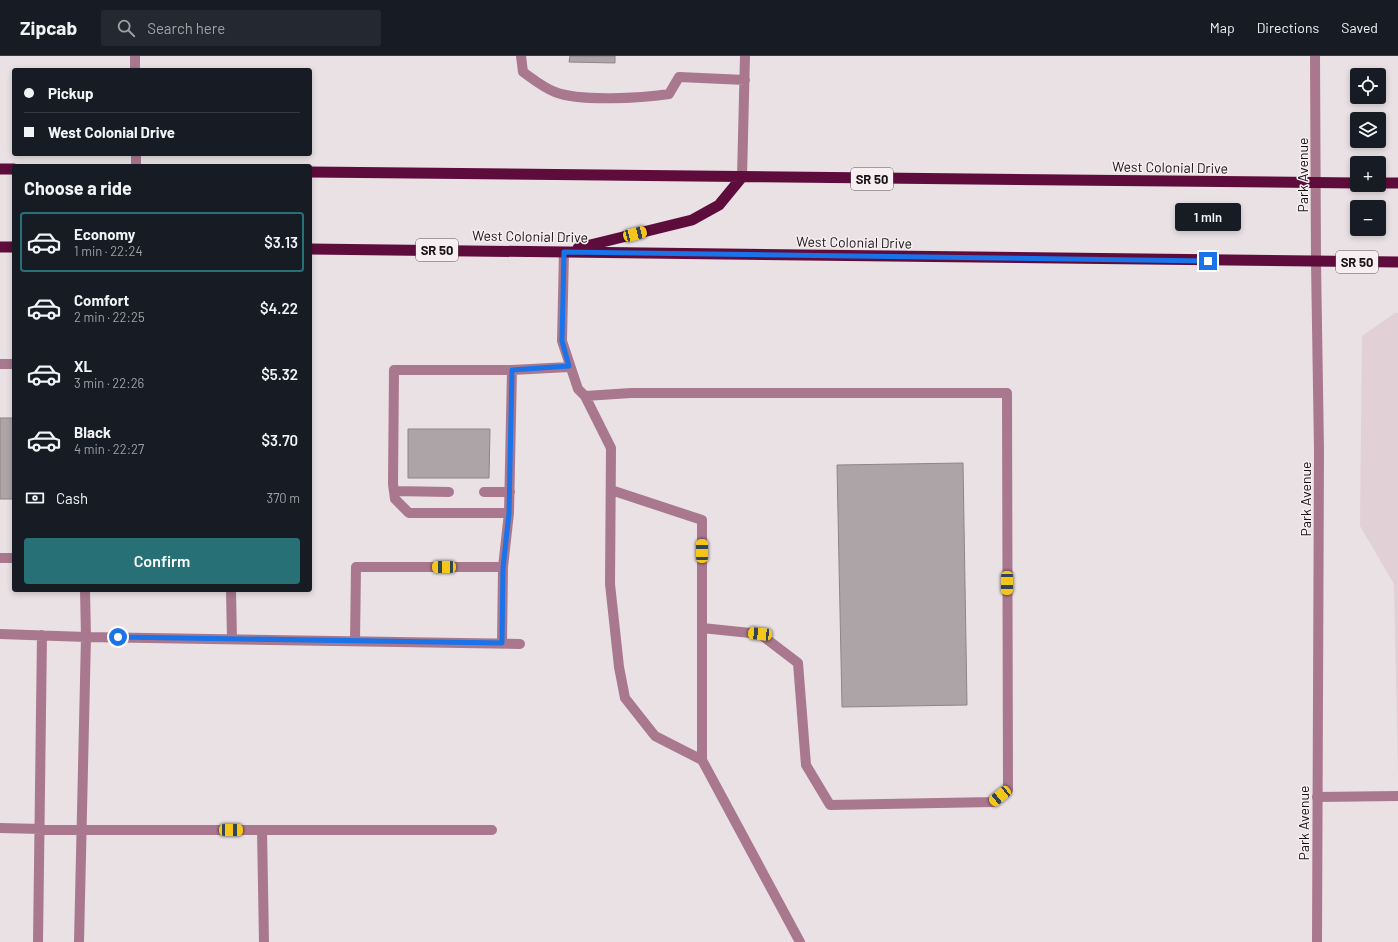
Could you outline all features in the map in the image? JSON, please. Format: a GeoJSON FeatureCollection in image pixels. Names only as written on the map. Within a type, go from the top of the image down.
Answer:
{"type":"FeatureCollection","features":[{"type":"Feature","properties":{"kind":"highway"},"geometry":{"type":"LineString","coordinates":[[0,169],[12,169]]}},
{"type":"Feature","properties":{"kind":"highway","name":"West Colonial Drive"},"geometry":{"type":"LineString","coordinates":[[312,172],[1350,183]]}},
{"type":"Feature","properties":{"kind":"highway"},"geometry":{"type":"LineString","coordinates":[[564,252],[692,220],[719,205],[742,177]]}},
{"type":"Feature","properties":{"kind":"highway"},"geometry":{"type":"LineString","coordinates":[[1386,183],[1398,183]]}},
{"type":"Feature","properties":{"kind":"highway"},"geometry":{"type":"LineString","coordinates":[[0,247],[12,247]]}},
{"type":"Feature","properties":{"kind":"highway","name":"West Colonial Drive"},"geometry":{"type":"LineString","coordinates":[[312,249],[895,258],[1398,262]]}},
{"type":"Feature","properties":{"kind":"street"},"geometry":{"type":"LineString","coordinates":[[135,56],[135,68]]}},
{"type":"Feature","properties":{"kind":"street"},"geometry":{"type":"LineString","coordinates":[[521,56],[523,72],[555,92],[588,98],[648,97],[669,94],[679,77],[745,80]]}},
{"type":"Feature","properties":{"kind":"street"},"geometry":{"type":"LineString","coordinates":[[742,177],[745,56]]}},
{"type":"Feature","properties":{"kind":"street","name":"Park Avenue"},"geometry":{"type":"LineString","coordinates":[[1315,56],[1319,451],[1317,942]]}},
{"type":"Feature","properties":{"kind":"street"},"geometry":{"type":"LineString","coordinates":[[564,252],[562,341],[569,366],[578,389],[585,396],[611,448],[610,584],[619,667],[625,698],[655,736],[702,760]]}},
{"type":"Feature","properties":{"kind":"street"},"geometry":{"type":"LineString","coordinates":[[0,364],[12,364]]}},
{"type":"Feature","properties":{"kind":"street"},"geometry":{"type":"LineString","coordinates":[[509,513],[409,513],[396,499],[394,491],[394,370],[512,370],[569,366]]}},
{"type":"Feature","properties":{"kind":"street"},"geometry":{"type":"LineString","coordinates":[[502,643],[503,568],[510,492],[512,370]]}},
{"type":"Feature","properties":{"kind":"street"},"geometry":{"type":"LineString","coordinates":[[585,396],[631,393],[1007,393],[1008,790],[992,802],[830,805],[806,765],[798,663],[760,634],[702,628]]}},
{"type":"Feature","properties":{"kind":"street"},"geometry":{"type":"LineString","coordinates":[[611,490],[702,520],[702,760],[800,942]]}},
{"type":"Feature","properties":{"kind":"street"},"geometry":{"type":"LineString","coordinates":[[394,491],[449,492]]}},
{"type":"Feature","properties":{"kind":"street"},"geometry":{"type":"LineString","coordinates":[[484,492],[510,492]]}},
{"type":"Feature","properties":{"kind":"street"},"geometry":{"type":"LineString","coordinates":[[0,558],[12,558]]}},
{"type":"Feature","properties":{"kind":"street"},"geometry":{"type":"LineString","coordinates":[[355,641],[356,567],[503,568]]}},
{"type":"Feature","properties":{"kind":"street"},"geometry":{"type":"LineString","coordinates":[[79,942],[86,637],[85,592]]}},
{"type":"Feature","properties":{"kind":"street"},"geometry":{"type":"LineString","coordinates":[[231,592],[232,639]]}},
{"type":"Feature","properties":{"kind":"street"},"geometry":{"type":"LineString","coordinates":[[0,634],[86,637],[520,644]]}},
{"type":"Feature","properties":{"kind":"street"},"geometry":{"type":"LineString","coordinates":[[38,942],[42,635]]}},
{"type":"Feature","properties":{"kind":"street"},"geometry":{"type":"LineString","coordinates":[[1318,797],[1398,796]]}},
{"type":"Feature","properties":{"kind":"street"},"geometry":{"type":"LineString","coordinates":[[0,828],[40,830],[492,830]]}},
{"type":"Feature","properties":{"kind":"street"},"geometry":{"type":"LineString","coordinates":[[262,830],[264,942]]}},
{"type":"Feature","properties":{"kind":"shaded area"},"geometry":{"type":"Polygon","coordinates":[[[1395,313],[1398,313],[1398,778],[1394,584],[1360,526],[1362,336],[1395,313]]]}},
{"type":"Feature","properties":{"kind":"building"},"geometry":{"type":"Polygon","coordinates":[[[570,56],[615,56],[615,63],[569,62],[570,56]]]}},
{"type":"Feature","properties":{"kind":"building"},"geometry":{"type":"Polygon","coordinates":[[[0,418],[12,418],[12,499],[0,499],[0,418]]]}},
{"type":"Feature","properties":{"kind":"building"},"geometry":{"type":"Polygon","coordinates":[[[408,429],[490,429],[489,478],[408,478],[408,429]]]}},
{"type":"Feature","properties":{"kind":"building"},"geometry":{"type":"Polygon","coordinates":[[[963,463],[967,705],[842,707],[837,465],[963,463]]]}},
{"type":"Feature","properties":{"kind":"route"},"geometry":{"type":"LineString","coordinates":[[118,637],[502,643],[503,568],[509,513],[512,370],[569,366],[562,341],[564,252],[1208,261]]}}]}
